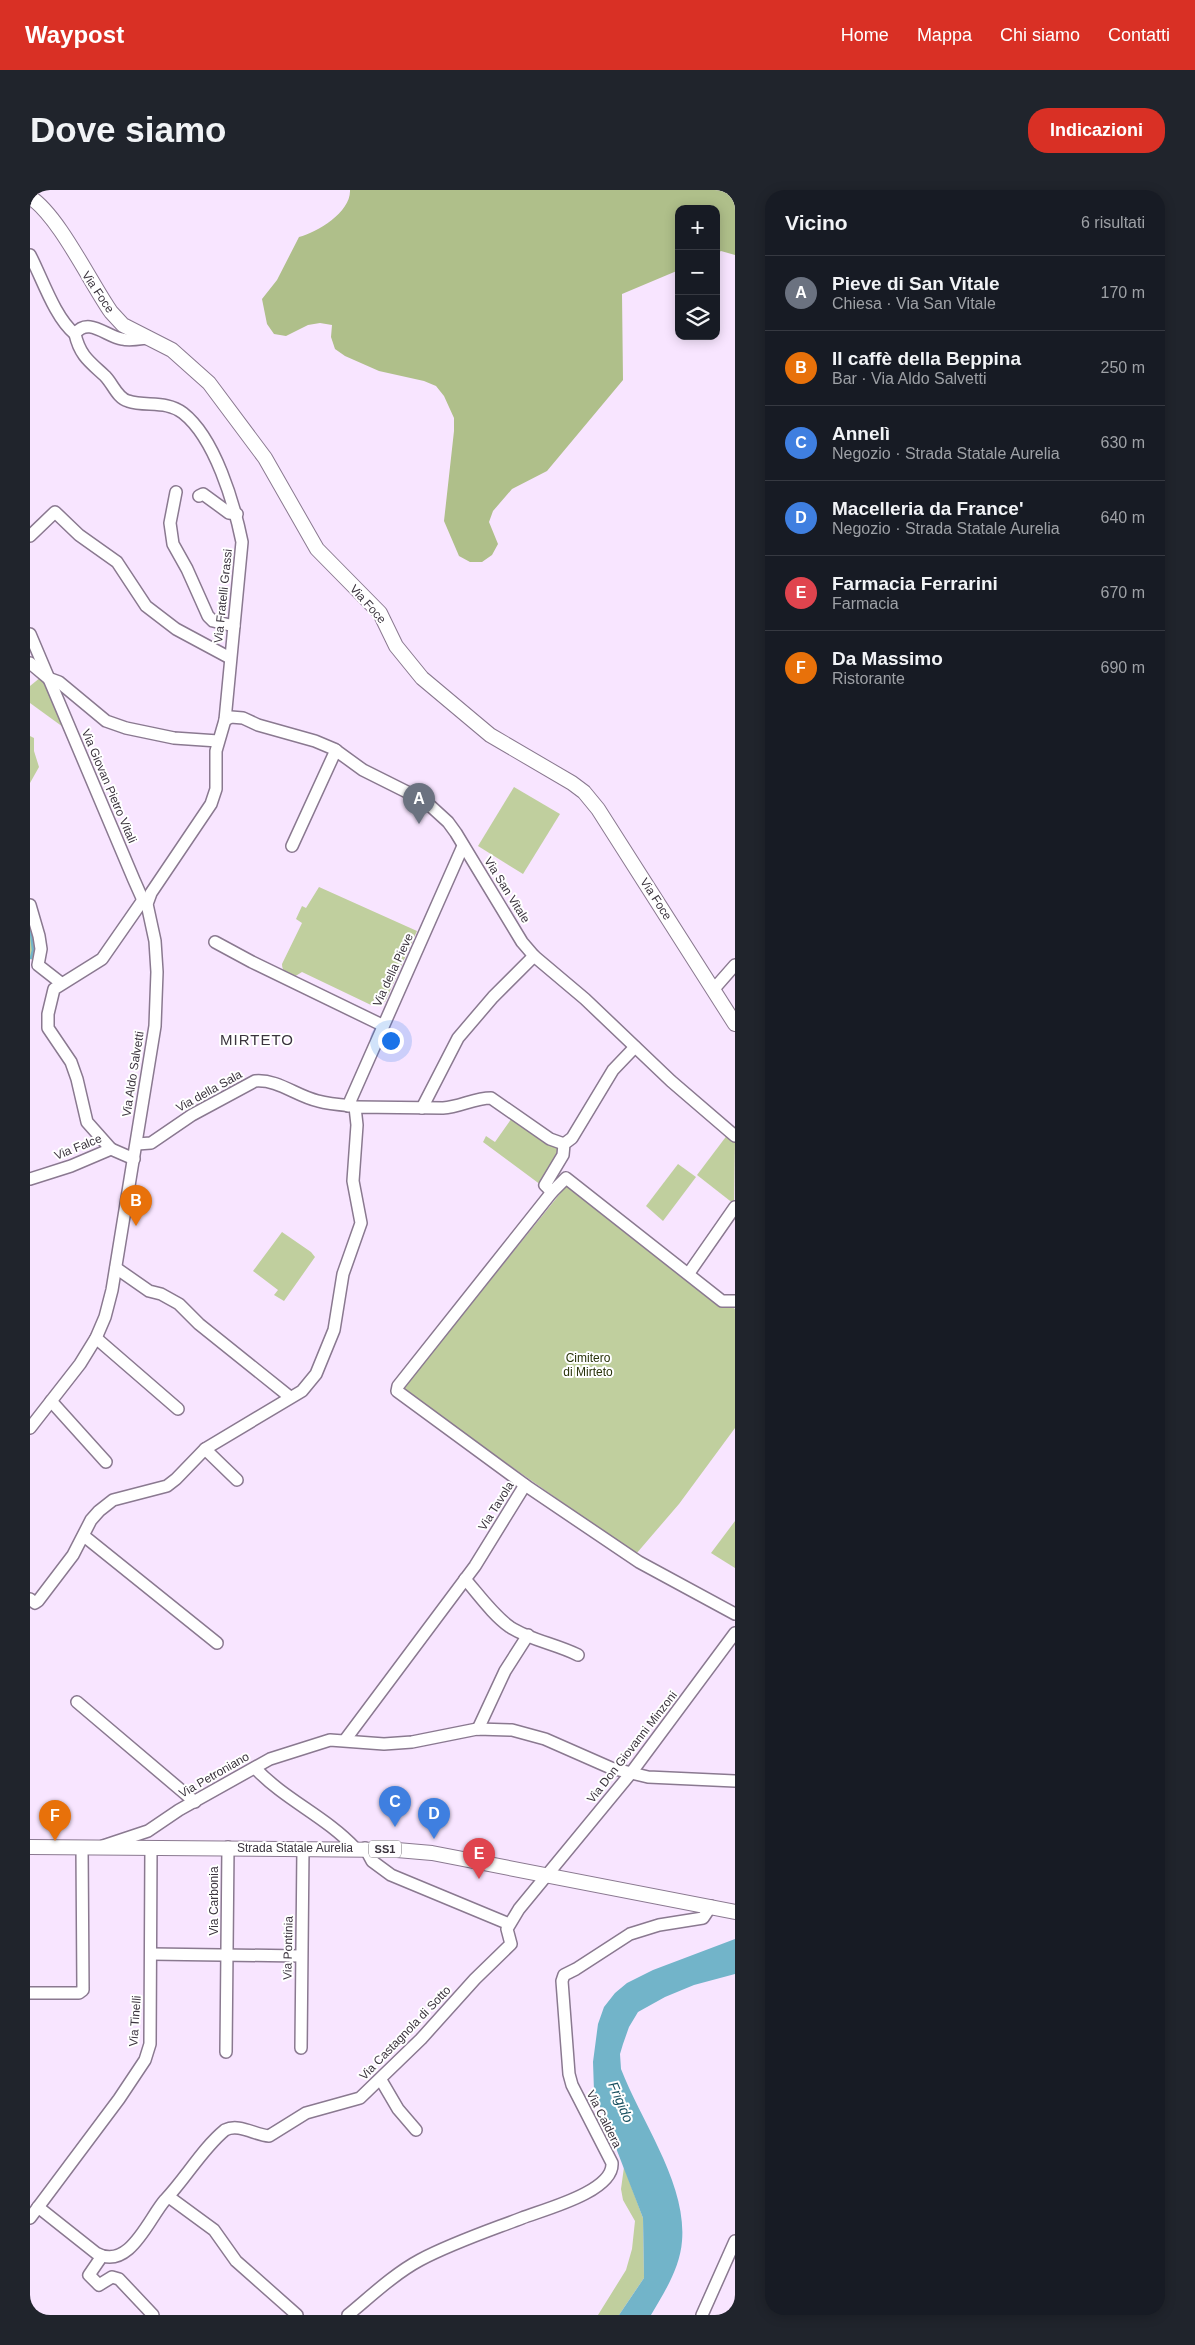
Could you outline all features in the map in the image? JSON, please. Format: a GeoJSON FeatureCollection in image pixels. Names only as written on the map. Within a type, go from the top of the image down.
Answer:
{"type":"FeatureCollection","features":[{"type":"Feature","properties":{"kind":"main road","name":"Via Foce"},"geometry":{"type":"LineString","coordinates":[[30,197],[53,220],[111,312],[122,324],[172,350],[209,383],[265,458],[318,550],[380,613],[396,646],[418,673],[490,735],[548,767],[584,792],[598,808],[735,1024]]}},
{"type":"Feature","properties":{"kind":"main road","name":"Strada Statale Aurelia"},"geometry":{"type":"LineString","coordinates":[[30,1847],[360,1848],[432,1853],[735,1912]]}},
{"type":"Feature","properties":{"kind":"street","name":"Via Fratelli Grassi"},"geometry":{"type":"LineString","coordinates":[[30,254],[53,302],[69,329],[75,334],[88,362],[105,376],[122,399],[129,402],[161,404],[174,407],[191,420],[217,460],[236,514],[242,542],[224,720]]}},
{"type":"Feature","properties":{"kind":"street"},"geometry":{"type":"LineString","coordinates":[[75,334],[81,328],[94,327],[121,339],[147,338]]}},
{"type":"Feature","properties":{"kind":"street"},"geometry":{"type":"LineString","coordinates":[[176,492],[170,523],[173,544],[187,569],[208,616],[213,621],[234,626]]}},
{"type":"Feature","properties":{"kind":"street"},"geometry":{"type":"LineString","coordinates":[[199,496],[202,494],[229,513],[236,514]]}},
{"type":"Feature","properties":{"kind":"street"},"geometry":{"type":"LineString","coordinates":[[30,536],[55,512],[79,535],[117,562],[146,606],[176,629],[230,658]]}},
{"type":"Feature","properties":{"kind":"street","name":"Via Giovan Pietro Vitali"},"geometry":{"type":"LineString","coordinates":[[30,634],[145,902]]}},
{"type":"Feature","properties":{"kind":"street"},"geometry":{"type":"LineString","coordinates":[[30,663],[48,678],[58,682],[99,716],[114,724],[174,738],[218,741]]}},
{"type":"Feature","properties":{"kind":"street","name":"Via San Vitale"},"geometry":{"type":"LineString","coordinates":[[224,720],[231,717],[243,718],[258,725],[315,741],[336,750],[363,770],[426,801],[448,822],[522,942],[534,956],[585,998],[634,1047],[735,1136]]}},
{"type":"Feature","properties":{"kind":"street"},"geometry":{"type":"LineString","coordinates":[[111,1149],[87,1122],[71,1062],[48,1028],[48,1014],[54,989],[102,959],[145,902],[211,804],[216,789],[218,741],[224,720]]}},
{"type":"Feature","properties":{"kind":"street"},"geometry":{"type":"LineString","coordinates":[[292,846],[336,750]]}},
{"type":"Feature","properties":{"kind":"street","name":"Via della Pieve"},"geometry":{"type":"LineString","coordinates":[[351,1106],[382,1025],[463,846]]}},
{"type":"Feature","properties":{"kind":"street","name":"Via Aldo Salvetti"},"geometry":{"type":"LineString","coordinates":[[30,1428],[80,1364],[96,1338],[105,1317],[116,1268],[137,1144],[157,1003],[155,941],[145,902]]}},
{"type":"Feature","properties":{"kind":"street"},"geometry":{"type":"LineString","coordinates":[[30,905],[41,949],[38,965],[61,983]]}},
{"type":"Feature","properties":{"kind":"street"},"geometry":{"type":"LineString","coordinates":[[215,942],[382,1025]]}},
{"type":"Feature","properties":{"kind":"street"},"geometry":{"type":"LineString","coordinates":[[422,1108],[458,1038],[493,997],[534,956]]}},
{"type":"Feature","properties":{"kind":"street"},"geometry":{"type":"LineString","coordinates":[[713,990],[735,965]]}},
{"type":"Feature","properties":{"kind":"street"},"geometry":{"type":"LineString","coordinates":[[552,1192],[545,1184],[563,1155],[564,1144],[572,1138],[613,1070],[634,1047]]}},
{"type":"Feature","properties":{"kind":"street","name":"Via della Sala"},"geometry":{"type":"LineString","coordinates":[[137,1144],[151,1143],[192,1115],[255,1081],[264,1080],[318,1101],[351,1106],[456,1107],[483,1098],[491,1098],[550,1139],[564,1144]]}},
{"type":"Feature","properties":{"kind":"street"},"geometry":{"type":"LineString","coordinates":[[30,1598],[35,1603],[38,1601],[74,1555],[91,1520],[113,1500],[167,1486],[176,1480],[205,1449],[290,1397],[302,1392],[316,1374],[334,1330],[343,1274],[361,1224],[353,1174],[356,1124],[351,1106]]}},
{"type":"Feature","properties":{"kind":"street","name":"Via Falce"},"geometry":{"type":"LineString","coordinates":[[30,1179],[71,1166],[111,1149],[134,1159]]}},
{"type":"Feature","properties":{"kind":"street"},"geometry":{"type":"LineString","coordinates":[[525,1485],[397,1392],[398,1386],[562,1180],[570,1179],[722,1300],[735,1301]]}},
{"type":"Feature","properties":{"kind":"street"},"geometry":{"type":"LineString","coordinates":[[688,1273],[735,1207]]}},
{"type":"Feature","properties":{"kind":"street"},"geometry":{"type":"LineString","coordinates":[[116,1268],[149,1291],[162,1294],[179,1304],[199,1324],[290,1397]]}},
{"type":"Feature","properties":{"kind":"street"},"geometry":{"type":"LineString","coordinates":[[96,1338],[178,1408]]}},
{"type":"Feature","properties":{"kind":"street"},"geometry":{"type":"LineString","coordinates":[[51,1401],[106,1462]]}},
{"type":"Feature","properties":{"kind":"street"},"geometry":{"type":"LineString","coordinates":[[205,1449],[237,1480]]}},
{"type":"Feature","properties":{"kind":"street","name":"Via Tavola"},"geometry":{"type":"LineString","coordinates":[[345,1740],[465,1579],[525,1485],[640,1562],[735,1614]]}},
{"type":"Feature","properties":{"kind":"street"},"geometry":{"type":"LineString","coordinates":[[84,1536],[217,1643]]}},
{"type":"Feature","properties":{"kind":"street"},"geometry":{"type":"LineString","coordinates":[[465,1579],[509,1626],[559,1646],[578,1656]]}},
{"type":"Feature","properties":{"kind":"street","name":"Via Don Giovanni Minzoni"},"geometry":{"type":"LineString","coordinates":[[547,1875],[631,1773],[735,1634]]}},
{"type":"Feature","properties":{"kind":"street"},"geometry":{"type":"LineString","coordinates":[[478,1730],[505,1671],[528,1635]]}},
{"type":"Feature","properties":{"kind":"street"},"geometry":{"type":"LineString","coordinates":[[76,1702],[195,1802]]}},
{"type":"Feature","properties":{"kind":"street","name":"Via Petroniano"},"geometry":{"type":"LineString","coordinates":[[101,1847],[148,1831],[270,1759],[330,1740],[384,1744],[412,1742],[478,1730],[512,1730],[545,1739],[597,1764],[631,1773],[662,1779],[735,1781]]}},
{"type":"Feature","properties":{"kind":"street"},"geometry":{"type":"LineString","coordinates":[[255,1768],[269,1784],[333,1826],[360,1848],[372,1861],[391,1875],[509,1924],[535,1887],[547,1875]]}},
{"type":"Feature","properties":{"kind":"street"},"geometry":{"type":"LineString","coordinates":[[30,1992],[79,1993],[83,1990],[85,1970],[82,1846]]}},
{"type":"Feature","properties":{"kind":"street","name":"Via Tinelli"},"geometry":{"type":"LineString","coordinates":[[30,2218],[145,2060],[150,2044],[151,2030],[151,1847]]}},
{"type":"Feature","properties":{"kind":"street","name":"Via Carbonia"},"geometry":{"type":"LineString","coordinates":[[226,2052],[228,1847]]}},
{"type":"Feature","properties":{"kind":"street","name":"Via Pontinia"},"geometry":{"type":"LineString","coordinates":[[301,2048],[303,1848]]}},
{"type":"Feature","properties":{"kind":"street","name":"Via Caldera"},"geometry":{"type":"LineString","coordinates":[[348,2315],[401,2272],[421,2259],[526,2216],[567,2203],[593,2188],[610,2173],[612,2163],[576,2096],[570,2074],[562,1980],[564,1974],[576,1969],[630,1934],[659,1925],[703,1918],[711,1906]]}},
{"type":"Feature","properties":{"kind":"street","name":"Via Castagnola di Sotto"},"geometry":{"type":"LineString","coordinates":[[102,2256],[119,2254],[142,2236],[169,2197],[225,2130],[231,2127],[239,2128],[269,2136],[306,2114],[356,2101],[381,2080],[421,2040],[476,1979],[511,1944],[512,1940],[507,1928],[509,1924]]}},
{"type":"Feature","properties":{"kind":"street"},"geometry":{"type":"LineString","coordinates":[[151,1954],[301,1956]]}},
{"type":"Feature","properties":{"kind":"street"},"geometry":{"type":"LineString","coordinates":[[381,2080],[398,2109],[416,2130]]}},
{"type":"Feature","properties":{"kind":"street"},"geometry":{"type":"LineString","coordinates":[[169,2197],[214,2230],[234,2259],[297,2315]]}},
{"type":"Feature","properties":{"kind":"street"},"geometry":{"type":"LineString","coordinates":[[38,2207],[102,2256],[89,2275],[99,2285],[112,2277],[119,2278],[152,2315]]}},
{"type":"Feature","properties":{"kind":"street"},"geometry":{"type":"LineString","coordinates":[[702,2315],[735,2241]]}},
{"type":"Feature","properties":{"kind":"green space"},"geometry":{"type":"Polygon","coordinates":[[[350,190],[735,190],[735,255],[720,252],[720,205],[675,205],[675,272],[622,294],[623,380],[547,471],[512,489],[493,511],[489,522],[498,544],[492,555],[482,562],[470,562],[459,556],[444,521],[454,418],[444,396],[436,386],[424,381],[379,371],[345,356],[335,349],[331,337],[332,325],[320,323],[308,325],[286,336],[274,334],[267,324],[262,299],[277,280],[299,237],[315,231],[332,220],[345,206],[350,190]]]}},
{"type":"Feature","properties":{"kind":"green space"},"geometry":{"type":"Polygon","coordinates":[[[41,677],[63,727],[30,703],[30,686],[41,677]]]}},
{"type":"Feature","properties":{"kind":"green space"},"geometry":{"type":"Polygon","coordinates":[[[30,736],[34,738],[34,751],[39,767],[30,783],[30,736]]]}},
{"type":"Feature","properties":{"kind":"green space"},"geometry":{"type":"Polygon","coordinates":[[[514,787],[560,814],[523,874],[478,846],[514,787]]]}},
{"type":"Feature","properties":{"kind":"green space"},"geometry":{"type":"Polygon","coordinates":[[[319,887],[417,931],[385,1002],[375,998],[371,1005],[302,972],[294,977],[284,971],[282,964],[302,923],[296,919],[302,906],[306,908],[319,887]]]}},
{"type":"Feature","properties":{"kind":"green space"},"geometry":{"type":"Polygon","coordinates":[[[30,911],[38,936],[36,961],[30,959],[30,911]]]}},
{"type":"Feature","properties":{"kind":"green space"},"geometry":{"type":"Polygon","coordinates":[[[514,1115],[559,1149],[560,1153],[541,1185],[483,1142],[486,1136],[495,1142],[514,1115]]]}},
{"type":"Feature","properties":{"kind":"green space"},"geometry":{"type":"Polygon","coordinates":[[[728,1134],[735,1141],[734,1204],[697,1175],[728,1134]]]}},
{"type":"Feature","properties":{"kind":"green space"},"geometry":{"type":"Polygon","coordinates":[[[678,1164],[696,1177],[663,1221],[646,1206],[678,1164]]]}},
{"type":"Feature","properties":{"kind":"green space","name":"Cimitero di Mirteto"},"geometry":{"type":"Polygon","coordinates":[[[567,1185],[724,1308],[732,1307],[735,1309],[735,1428],[679,1504],[636,1554],[402,1390],[567,1185]]]}},
{"type":"Feature","properties":{"kind":"green space"},"geometry":{"type":"Polygon","coordinates":[[[282,1232],[311,1252],[315,1257],[284,1301],[274,1295],[278,1290],[253,1271],[282,1232]]]}},
{"type":"Feature","properties":{"kind":"green space"},"geometry":{"type":"Polygon","coordinates":[[[735,1521],[735,1568],[711,1553],[735,1521]]]}},
{"type":"Feature","properties":{"kind":"green space"},"geometry":{"type":"Polygon","coordinates":[[[624,2167],[643,2218],[644,2278],[619,2315],[598,2315],[626,2270],[632,2249],[635,2221],[623,2200],[621,2189],[624,2167]]]}},
{"type":"Feature","properties":{"kind":"water","name":"Frigido"},"geometry":{"type":"Polygon","coordinates":[[[735,1939],[735,1974],[694,1985],[665,1997],[638,2012],[629,2027],[623,2044],[620,2054],[621,2069],[670,2175],[682,2219],[682,2241],[675,2270],[651,2315],[619,2315],[644,2278],[643,2218],[594,2091],[593,2062],[598,2024],[604,2007],[615,1993],[627,1983],[653,1970],[735,1939]]]}},
{"type":"Feature","properties":{"kind":"waterway"},"geometry":{"type":"LineString","coordinates":[[30,925],[33,950],[31,958]]}},
{"type":"Feature","properties":{"kind":"place","name":"Pieve di San Vitale"},"geometry":{"type":"Point","coordinates":[419,824]}},
{"type":"Feature","properties":{"kind":"place","name":"Il caffè della Beppina"},"geometry":{"type":"Point","coordinates":[136,1226]}},
{"type":"Feature","properties":{"kind":"place","name":"Annelì"},"geometry":{"type":"Point","coordinates":[395,1827]}},
{"type":"Feature","properties":{"kind":"place","name":"Macelleria da France'"},"geometry":{"type":"Point","coordinates":[434,1839]}},
{"type":"Feature","properties":{"kind":"place","name":"Da Massimo"},"geometry":{"type":"Point","coordinates":[55,1841]}},
{"type":"Feature","properties":{"kind":"place","name":"Farmacia Ferrarini"},"geometry":{"type":"Point","coordinates":[479,1879]}},
{"type":"Feature","properties":{"kind":"district","name":"MIRTETO"},"geometry":{"type":"Point","coordinates":[257,1039]}}]}
